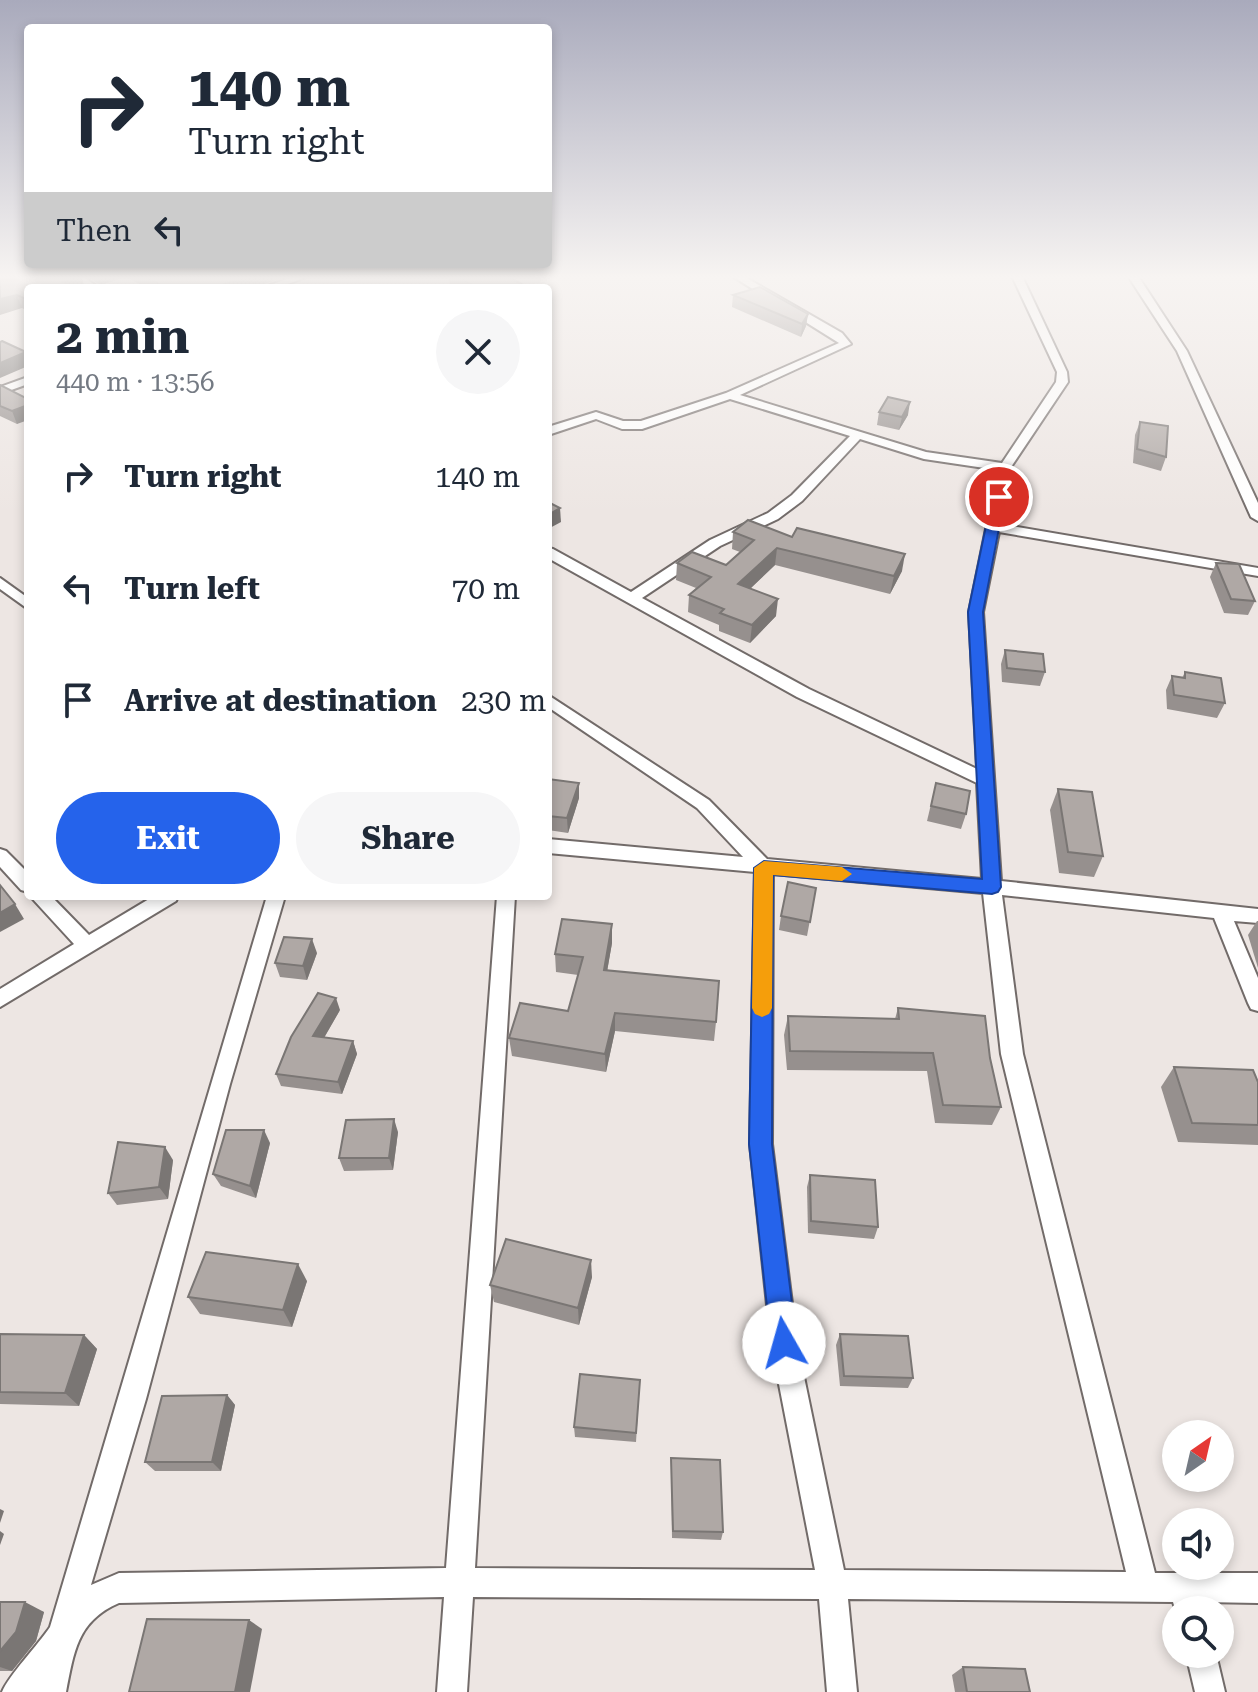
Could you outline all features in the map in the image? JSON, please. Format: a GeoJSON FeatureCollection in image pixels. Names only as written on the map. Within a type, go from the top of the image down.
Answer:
{"type":"FeatureCollection","features":[{"type":"Feature","properties":{"kind":"street"},"geometry":{"type":"LineString","coordinates":[[552,430],[596,415],[622,425],[642,425],[730,395],[821,355]]}},
{"type":"Feature","properties":{"kind":"street"},"geometry":{"type":"LineString","coordinates":[[1054,355],[1062,372],[1062,382],[1005,467],[976,612],[992,887],[1012,1054],[1144,1587]]}},
{"type":"Feature","properties":{"kind":"street"},"geometry":{"type":"LineString","coordinates":[[1184,355],[1258,517]]}},
{"type":"Feature","properties":{"kind":"street"},"geometry":{"type":"LineString","coordinates":[[0,391],[24,382]]}},
{"type":"Feature","properties":{"kind":"street"},"geometry":{"type":"LineString","coordinates":[[730,395],[924,455],[1005,467]]}},
{"type":"Feature","properties":{"kind":"street"},"geometry":{"type":"LineString","coordinates":[[631,599],[715,543],[773,516],[797,498],[857,435]]}},
{"type":"Feature","properties":{"kind":"street"},"geometry":{"type":"LineString","coordinates":[[992,527],[1258,572]]}},
{"type":"Feature","properties":{"kind":"street"},"geometry":{"type":"LineString","coordinates":[[552,554],[803,693],[987,781]]}},
{"type":"Feature","properties":{"kind":"street"},"geometry":{"type":"LineString","coordinates":[[0,582],[24,602]]}},
{"type":"Feature","properties":{"kind":"street"},"geometry":{"type":"LineString","coordinates":[[552,703],[703,804],[764,868],[762,1158],[784,1343],[832,1584],[842,1692]]}},
{"type":"Feature","properties":{"kind":"street"},"geometry":{"type":"LineString","coordinates":[[552,846],[992,887],[1258,916]]}},
{"type":"Feature","properties":{"kind":"street"},"geometry":{"type":"LineString","coordinates":[[0,856],[24,881]]}},
{"type":"Feature","properties":{"kind":"street"},"geometry":{"type":"LineString","coordinates":[[43,900],[87,945]]}},
{"type":"Feature","properties":{"kind":"street"},"geometry":{"type":"LineString","coordinates":[[0,999],[162,900]]}},
{"type":"Feature","properties":{"kind":"street"},"geometry":{"type":"LineString","coordinates":[[51,1692],[61,1637],[133,1401],[275,900]]}},
{"type":"Feature","properties":{"kind":"street"},"geometry":{"type":"LineString","coordinates":[[452,1692],[506,900]]}},
{"type":"Feature","properties":{"kind":"street"},"geometry":{"type":"LineString","coordinates":[[1221,912],[1258,1003]]}},
{"type":"Feature","properties":{"kind":"street"},"geometry":{"type":"LineString","coordinates":[[17,1692],[28,1683],[61,1637],[94,1600],[119,1588],[458,1582],[832,1584],[1144,1587],[1179,1596]]}},
{"type":"Feature","properties":{"kind":"street"},"geometry":{"type":"LineString","coordinates":[[1201,1596],[1258,1588]]}},
{"type":"Feature","properties":{"kind":"street"},"geometry":{"type":"LineString","coordinates":[[1204,1668],[1210,1692]]}},
{"type":"Feature","properties":{"kind":"building"},"geometry":{"type":"Polygon","coordinates":[[[0,355],[19,355],[0,363],[0,355]]]}},
{"type":"Feature","properties":{"kind":"building"},"geometry":{"type":"Polygon","coordinates":[[[0,385],[24,397],[24,406],[12,411],[0,406],[0,385]]]}},
{"type":"Feature","properties":{"kind":"building"},"geometry":{"type":"Polygon","coordinates":[[[888,397],[910,402],[902,417],[879,412],[888,397]]]}},
{"type":"Feature","properties":{"kind":"building"},"geometry":{"type":"Polygon","coordinates":[[[1140,422],[1168,426],[1166,457],[1137,449],[1140,422]]]}},
{"type":"Feature","properties":{"kind":"building"},"geometry":{"type":"Polygon","coordinates":[[[748,520],[792,537],[797,528],[905,554],[894,576],[777,548],[738,584],[778,599],[752,625],[720,613],[724,609],[689,595],[711,577],[677,563],[692,552],[726,565],[754,540],[733,532],[748,520]]]}},
{"type":"Feature","properties":{"kind":"building"},"geometry":{"type":"Polygon","coordinates":[[[1216,563],[1239,564],[1255,601],[1231,599],[1216,563]]]}},
{"type":"Feature","properties":{"kind":"building"},"geometry":{"type":"Polygon","coordinates":[[[1005,650],[1043,654],[1045,672],[1007,668],[1005,650]]]}},
{"type":"Feature","properties":{"kind":"building"},"geometry":{"type":"Polygon","coordinates":[[[1185,672],[1221,678],[1225,703],[1174,695],[1172,676],[1185,678],[1185,672]]]}},
{"type":"Feature","properties":{"kind":"building"},"geometry":{"type":"Polygon","coordinates":[[[552,780],[579,783],[567,818],[552,816],[552,780]]]}},
{"type":"Feature","properties":{"kind":"building"},"geometry":{"type":"Polygon","coordinates":[[[936,783],[970,791],[966,814],[931,806],[936,783]]]}},
{"type":"Feature","properties":{"kind":"building"},"geometry":{"type":"Polygon","coordinates":[[[1058,789],[1092,792],[1103,856],[1068,852],[1058,789]]]}},
{"type":"Feature","properties":{"kind":"building"},"geometry":{"type":"Polygon","coordinates":[[[788,882],[816,888],[810,922],[781,916],[788,882]]]}},
{"type":"Feature","properties":{"kind":"building"},"geometry":{"type":"Polygon","coordinates":[[[0,885],[15,904],[0,913],[0,885]]]}},
{"type":"Feature","properties":{"kind":"building"},"geometry":{"type":"Polygon","coordinates":[[[562,919],[612,924],[604,970],[719,981],[716,1022],[615,1013],[605,1054],[509,1038],[520,1003],[568,1011],[583,957],[555,954],[562,919]]]}},
{"type":"Feature","properties":{"kind":"building"},"geometry":{"type":"Polygon","coordinates":[[[284,937],[312,939],[303,966],[275,963],[284,937]]]}},
{"type":"Feature","properties":{"kind":"building"},"geometry":{"type":"Polygon","coordinates":[[[318,993],[336,998],[313,1036],[353,1041],[338,1082],[276,1074],[291,1037],[318,993]]]}},
{"type":"Feature","properties":{"kind":"building"},"geometry":{"type":"Polygon","coordinates":[[[898,1008],[985,1016],[1001,1107],[943,1105],[933,1053],[790,1051],[788,1016],[899,1019],[898,1008]]]}},
{"type":"Feature","properties":{"kind":"building"},"geometry":{"type":"Polygon","coordinates":[[[1174,1067],[1253,1070],[1258,1082],[1258,1125],[1192,1123],[1174,1067]]]}},
{"type":"Feature","properties":{"kind":"building"},"geometry":{"type":"Polygon","coordinates":[[[394,1119],[389,1158],[339,1158],[346,1120],[394,1119]]]}},
{"type":"Feature","properties":{"kind":"building"},"geometry":{"type":"Polygon","coordinates":[[[226,1130],[264,1130],[250,1186],[213,1174],[226,1130]]]}},
{"type":"Feature","properties":{"kind":"building"},"geometry":{"type":"Polygon","coordinates":[[[118,1142],[165,1147],[159,1187],[108,1193],[118,1142]]]}},
{"type":"Feature","properties":{"kind":"building"},"geometry":{"type":"Polygon","coordinates":[[[810,1175],[875,1180],[878,1227],[811,1221],[810,1175]]]}},
{"type":"Feature","properties":{"kind":"building"},"geometry":{"type":"Polygon","coordinates":[[[506,1239],[591,1260],[578,1308],[490,1285],[506,1239]]]}},
{"type":"Feature","properties":{"kind":"building"},"geometry":{"type":"Polygon","coordinates":[[[206,1252],[298,1264],[283,1310],[188,1297],[206,1252]]]}},
{"type":"Feature","properties":{"kind":"building"},"geometry":{"type":"Polygon","coordinates":[[[0,1334],[84,1335],[65,1393],[0,1392],[0,1334]]]}},
{"type":"Feature","properties":{"kind":"building"},"geometry":{"type":"Polygon","coordinates":[[[840,1334],[908,1336],[913,1378],[844,1376],[840,1334]]]}},
{"type":"Feature","properties":{"kind":"building"},"geometry":{"type":"Polygon","coordinates":[[[580,1374],[640,1380],[636,1433],[574,1427],[580,1374]]]}},
{"type":"Feature","properties":{"kind":"building"},"geometry":{"type":"Polygon","coordinates":[[[227,1395],[212,1462],[145,1462],[162,1396],[227,1395]]]}},
{"type":"Feature","properties":{"kind":"building"},"geometry":{"type":"Polygon","coordinates":[[[671,1458],[720,1460],[723,1532],[673,1531],[671,1458]]]}},
{"type":"Feature","properties":{"kind":"building"},"geometry":{"type":"Polygon","coordinates":[[[0,1602],[25,1602],[16,1632],[0,1651],[0,1602]]]}},
{"type":"Feature","properties":{"kind":"building"},"geometry":{"type":"Polygon","coordinates":[[[147,1619],[249,1620],[235,1692],[129,1692],[147,1619]]]}},
{"type":"Feature","properties":{"kind":"building"},"geometry":{"type":"Polygon","coordinates":[[[963,1667],[1025,1669],[1030,1692],[967,1692],[963,1667]]]}},
{"type":"Feature","properties":{"kind":"slow traffic"},"geometry":{"type":"LineString","coordinates":[[762,1008],[764,868],[842,874]]}},
{"type":"Feature","properties":{"kind":"route"},"geometry":{"type":"LineString","coordinates":[[784,1343],[761,1144],[764,868],[992,887],[976,612],[999,497]]}}]}
